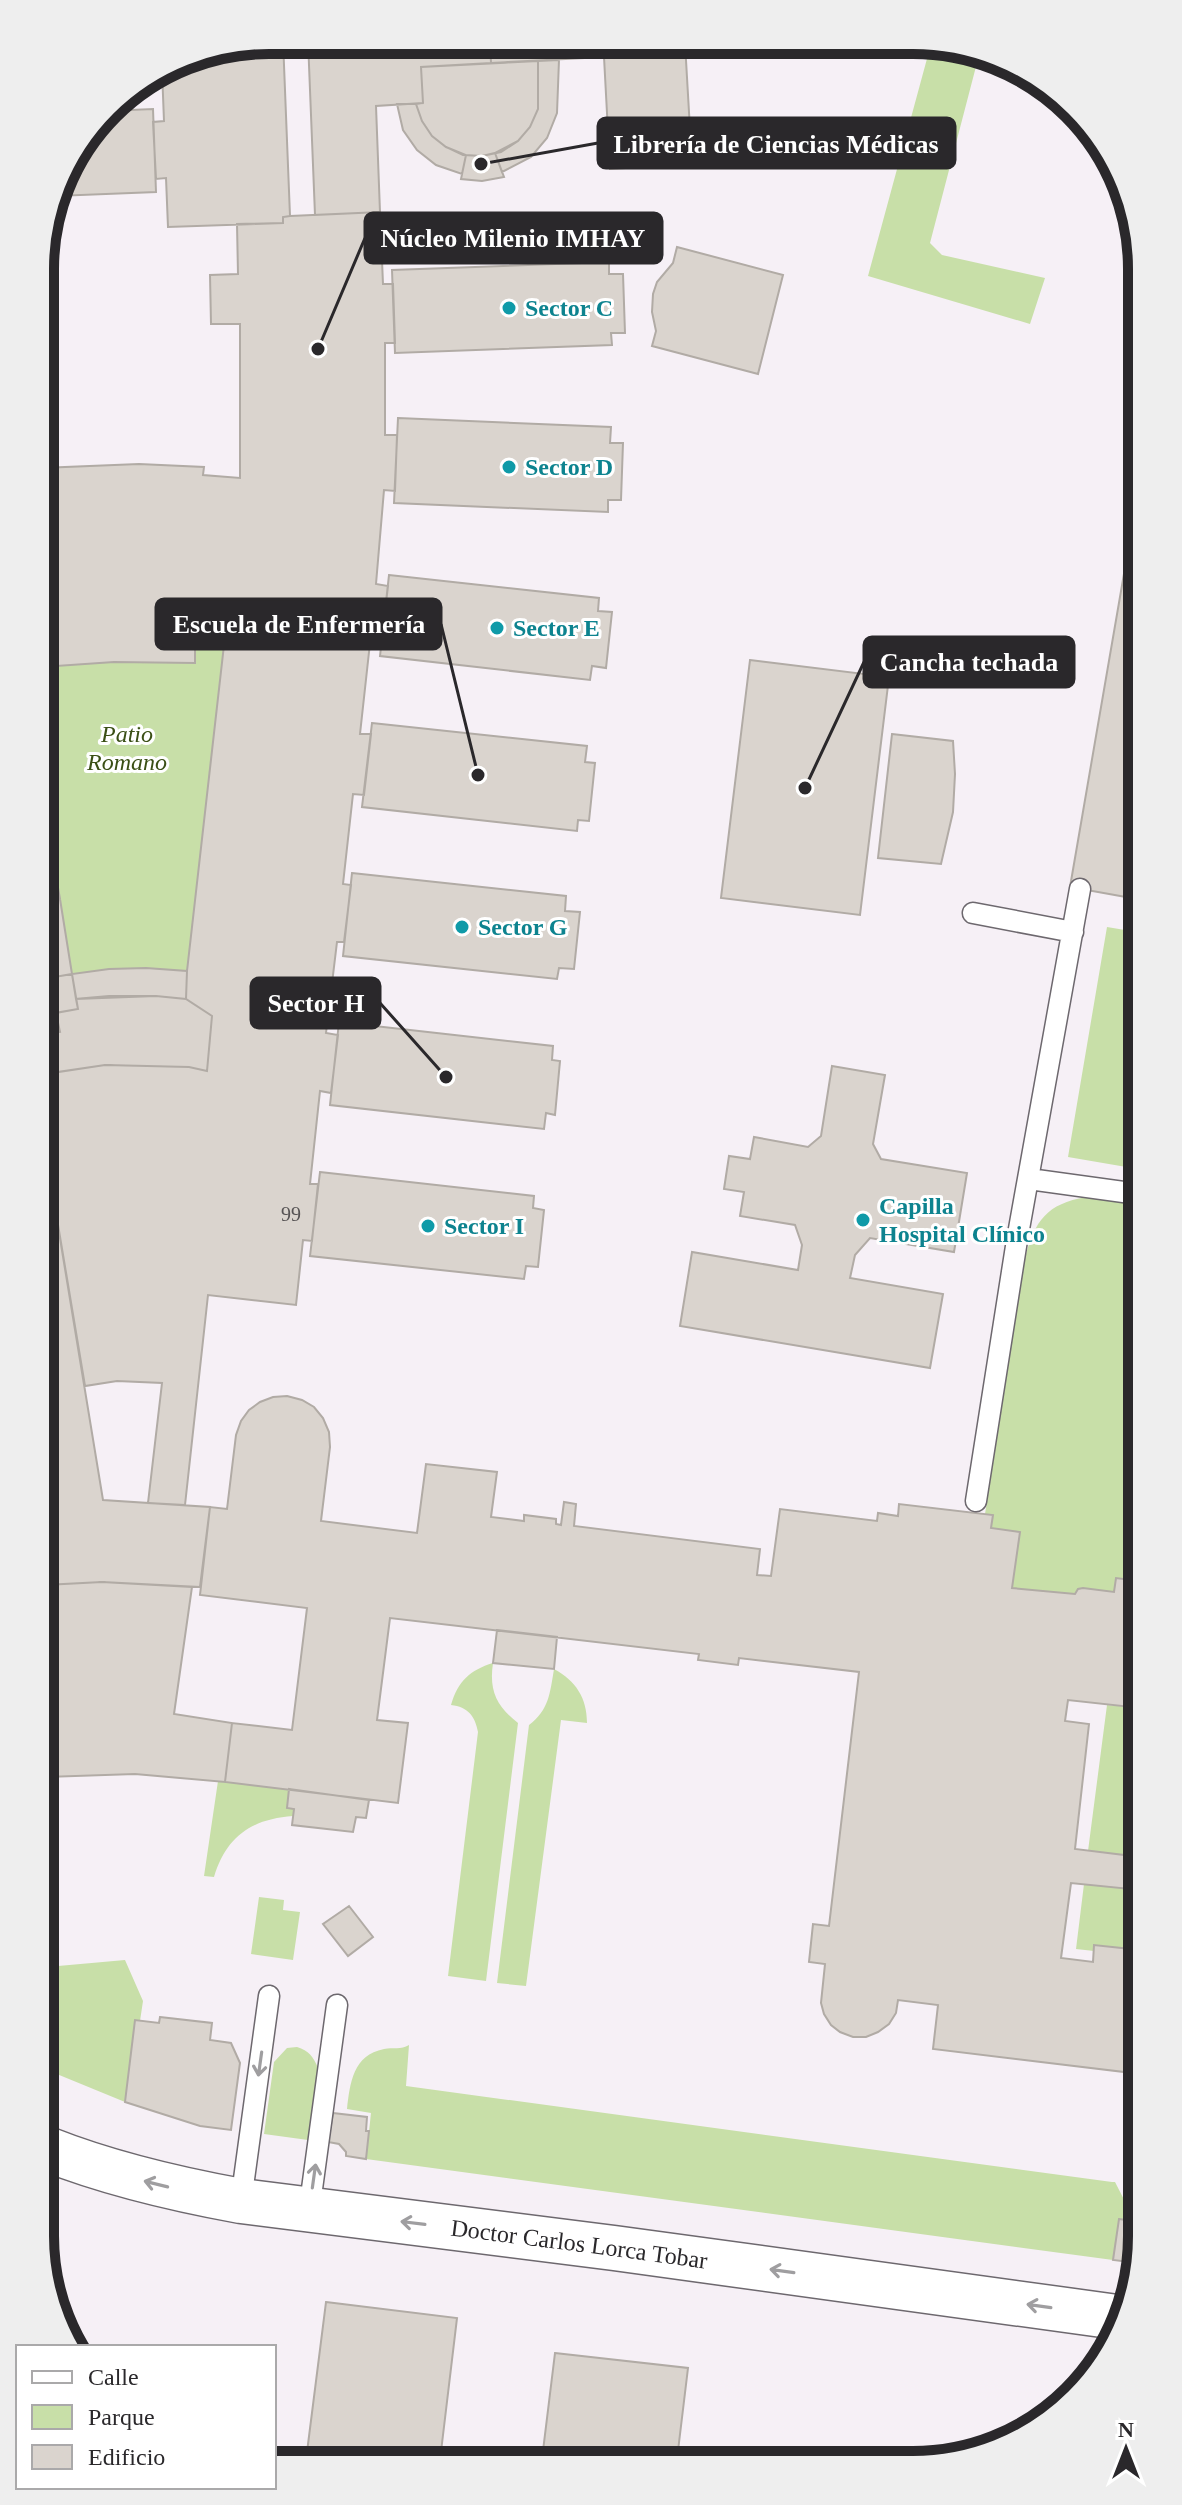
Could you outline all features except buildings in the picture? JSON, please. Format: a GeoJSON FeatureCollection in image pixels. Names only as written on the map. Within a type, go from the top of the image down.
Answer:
{"type":"FeatureCollection","features":[{"type":"Feature","properties":{"kind":"main road","name":"Doctor Carlos Lorca Tobar"},"geometry":{"type":"LineString","coordinates":[[54,2151],[139,2179],[241,2201],[1113,2316]]}},
{"type":"Feature","properties":{"kind":"lane"},"geometry":{"type":"LineString","coordinates":[[976,1501],[1080,889]]}},
{"type":"Feature","properties":{"kind":"lane"},"geometry":{"type":"LineString","coordinates":[[973,913],[1073,932]]}},
{"type":"Feature","properties":{"kind":"lane"},"geometry":{"type":"LineString","coordinates":[[1029,1179],[1128,1193]]}},
{"type":"Feature","properties":{"kind":"lane"},"geometry":{"type":"LineString","coordinates":[[241,2201],[269,1996]]}},
{"type":"Feature","properties":{"kind":"lane"},"geometry":{"type":"LineString","coordinates":[[309,2211],[337,2005]]}},
{"type":"Feature","properties":{"kind":"green space"},"geometry":{"type":"Polygon","coordinates":[[[928,54],[977,64],[930,243],[942,255],[1045,278],[1030,324],[868,276],[928,54]]]}},
{"type":"Feature","properties":{"kind":"green space","name":"Patio Romano"},"geometry":{"type":"Polygon","coordinates":[[[195,643],[224,645],[187,971],[109,969],[72,974],[54,868],[54,666],[114,662],[195,643]]]}},
{"type":"Feature","properties":{"kind":"green space"},"geometry":{"type":"Polygon","coordinates":[[[1107,927],[1128,930],[1128,1167],[1068,1157],[1107,927]]]}},
{"type":"Feature","properties":{"kind":"green space"},"geometry":{"type":"Polygon","coordinates":[[[1086,1197],[1128,1201],[1128,1580],[1116,1578],[1114,1592],[1083,1588],[1075,1594],[1012,1588],[1020,1532],[991,1528],[993,1516],[985,1514],[1025,1258],[1038,1224],[1052,1209],[1086,1197]]]}},
{"type":"Feature","properties":{"kind":"green space"},"geometry":{"type":"Polygon","coordinates":[[[493,1663],[492,1681],[496,1697],[518,1723],[486,1981],[448,1976],[478,1732],[470,1713],[451,1705],[457,1689],[466,1678],[493,1663]]]}},
{"type":"Feature","properties":{"kind":"green space"},"geometry":{"type":"Polygon","coordinates":[[[554,1669],[579,1691],[587,1723],[561,1720],[526,1986],[497,1983],[529,1725],[545,1707],[554,1669]]]}},
{"type":"Feature","properties":{"kind":"green space"},"geometry":{"type":"Polygon","coordinates":[[[1107,1705],[1128,1707],[1127,1855],[1088,1851],[1107,1705]]]}},
{"type":"Feature","properties":{"kind":"green space"},"geometry":{"type":"Polygon","coordinates":[[[218,1781],[289,1789],[287,1807],[294,1809],[293,1816],[265,1821],[242,1833],[226,1851],[214,1877],[204,1876],[218,1781]]]}},
{"type":"Feature","properties":{"kind":"green space"},"geometry":{"type":"Polygon","coordinates":[[[1084,1884],[1124,1888],[1128,1949],[1095,1945],[1094,1951],[1076,1949],[1084,1884]]]}},
{"type":"Feature","properties":{"kind":"green space"},"geometry":{"type":"Polygon","coordinates":[[[259,1897],[284,1900],[283,1910],[300,1912],[293,1960],[251,1954],[259,1897]]]}},
{"type":"Feature","properties":{"kind":"green space"},"geometry":{"type":"Polygon","coordinates":[[[125,1960],[143,2001],[140,2021],[135,2021],[125,2102],[54,2073],[54,1966],[125,1960]]]}},
{"type":"Feature","properties":{"kind":"green space"},"geometry":{"type":"Polygon","coordinates":[[[409,2045],[406,2086],[1115,2182],[1128,2207],[1128,2220],[1119,2219],[1113,2260],[366,2159],[371,2113],[347,2109],[355,2072],[359,2064],[374,2052],[409,2045]]]}},
{"type":"Feature","properties":{"kind":"green space"},"geometry":{"type":"Polygon","coordinates":[[[297,2047],[310,2054],[318,2068],[308,2140],[264,2134],[274,2062],[287,2048],[297,2047]]]}},
{"type":"Feature","properties":{"kind":"place","name":"Librería de Ciencias Médicas"},"geometry":{"type":"Point","coordinates":[481,164]}},
{"type":"Feature","properties":{"kind":"place","name":"Sector C"},"geometry":{"type":"Point","coordinates":[509,308]}},
{"type":"Feature","properties":{"kind":"place","name":"Núcleo Milenio IMHAY"},"geometry":{"type":"Point","coordinates":[318,349]}},
{"type":"Feature","properties":{"kind":"place","name":"Sector D"},"geometry":{"type":"Point","coordinates":[509,467]}},
{"type":"Feature","properties":{"kind":"place","name":"Sector E"},"geometry":{"type":"Point","coordinates":[497,628]}},
{"type":"Feature","properties":{"kind":"place","name":"Escuela de Enfermería"},"geometry":{"type":"Point","coordinates":[478,775]}},
{"type":"Feature","properties":{"kind":"place","name":"Cancha techada"},"geometry":{"type":"Point","coordinates":[805,788]}},
{"type":"Feature","properties":{"kind":"place","name":"Sector G"},"geometry":{"type":"Point","coordinates":[462,927]}},
{"type":"Feature","properties":{"kind":"place","name":"Sector H"},"geometry":{"type":"Point","coordinates":[446,1077]}},
{"type":"Feature","properties":{"kind":"place","name":"Capilla Hospital Clínico"},"geometry":{"type":"Point","coordinates":[863,1220]}},
{"type":"Feature","properties":{"kind":"place","name":"Sector I"},"geometry":{"type":"Point","coordinates":[428,1226]}}]}
